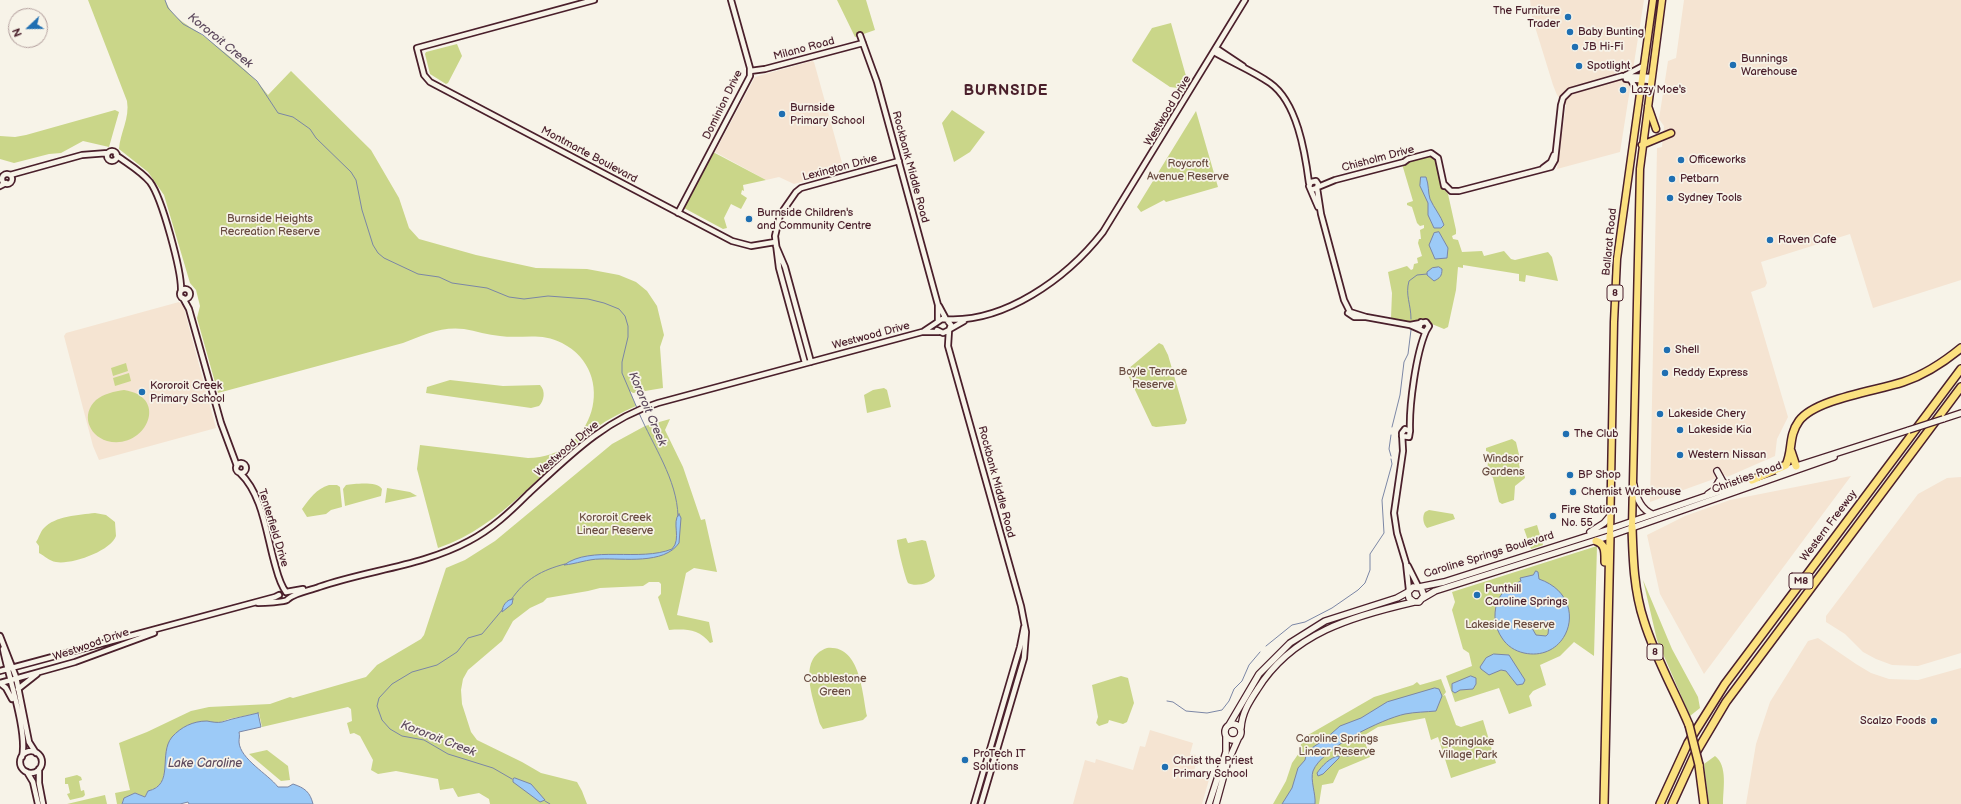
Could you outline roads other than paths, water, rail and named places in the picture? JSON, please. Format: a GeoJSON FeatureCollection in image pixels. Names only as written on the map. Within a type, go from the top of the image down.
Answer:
{"type":"FeatureCollection","features":[{"type":"Feature","properties":{"kind":"highway","name":"Ballarat Road"},"geometry":{"type":"LineString","coordinates":[[1610,532],[1614,322],[1617,259],[1653,0]]}},
{"type":"Feature","properties":{"kind":"highway","name":"8"},"geometry":{"type":"LineString","coordinates":[[1662,0],[1642,145],[1639,203],[1632,524],[1635,575],[1644,621],[1660,664],[1689,725],[1699,765],[1704,804]]}},
{"type":"Feature","properties":{"kind":"highway"},"geometry":{"type":"LineString","coordinates":[[1644,64],[1653,64]]}},
{"type":"Feature","properties":{"kind":"highway"},"geometry":{"type":"LineString","coordinates":[[1648,106],[1656,129]]}},
{"type":"Feature","properties":{"kind":"highway"},"geometry":{"type":"LineString","coordinates":[[1642,145],[1671,133]]}},
{"type":"Feature","properties":{"kind":"highway"},"geometry":{"type":"LineString","coordinates":[[1752,480],[1785,466],[1788,463],[1790,442],[1798,422],[1803,416],[1815,408],[1904,382],[1932,368],[1961,348]]}},
{"type":"Feature","properties":{"kind":"highway","name":"Western Freeway"},"geometry":{"type":"LineString","coordinates":[[1660,804],[1688,743],[1725,684],[1961,369]]}},
{"type":"Feature","properties":{"kind":"highway","name":"Western Freeway"},"geometry":{"type":"LineString","coordinates":[[1672,804],[1694,756],[1726,702],[1961,387]]}},
{"type":"Feature","properties":{"kind":"highway"},"geometry":{"type":"LineString","coordinates":[[1790,442],[1791,454],[1796,466]]}},
{"type":"Feature","properties":{"kind":"highway","name":"8"},"geometry":{"type":"LineString","coordinates":[[1604,804],[1610,532]]}},
{"type":"Feature","properties":{"kind":"highway"},"geometry":{"type":"LineString","coordinates":[[1596,541],[1600,542],[1604,548],[1609,610]]}},
{"type":"Feature","properties":{"kind":"main road","name":"Christies Road"},"geometry":{"type":"LineString","coordinates":[[1632,524],[1725,494],[1961,413]]}},
{"type":"Feature","properties":{"kind":"main road","name":"Christies Road"},"geometry":{"type":"LineString","coordinates":[[1632,524],[1652,514],[1689,502],[1725,494],[1733,487],[1752,480],[1868,444]]}},
{"type":"Feature","properties":{"kind":"main road"},"geometry":{"type":"LineString","coordinates":[[1796,466],[1833,457]]}},
{"type":"Feature","properties":{"kind":"main road"},"geometry":{"type":"LineString","coordinates":[[1717,470],[1723,482],[1733,487]]}},
{"type":"Feature","properties":{"kind":"main road"},"geometry":{"type":"LineString","coordinates":[[1633,480],[1639,502],[1645,510],[1652,514]]}},
{"type":"Feature","properties":{"kind":"main road"},"geometry":{"type":"LineString","coordinates":[[1689,502],[1712,492],[1719,481]]}},
{"type":"Feature","properties":{"kind":"main road"},"geometry":{"type":"LineString","coordinates":[[1583,536],[1604,523],[1610,516]]}},
{"type":"Feature","properties":{"kind":"main road","name":"Caroline Springs Boulevard"},"geometry":{"type":"LineString","coordinates":[[1419,586],[1434,585],[1548,549],[1583,536],[1610,532],[1632,524]]}},
{"type":"Feature","properties":{"kind":"main road","name":"Caroline Springs Boulevard"},"geometry":{"type":"LineString","coordinates":[[1423,598],[1435,590],[1596,541],[1610,532]]}},
{"type":"Feature","properties":{"kind":"main road"},"geometry":{"type":"LineString","coordinates":[[1548,549],[1550,555]]}},
{"type":"Feature","properties":{"kind":"main road"},"geometry":{"type":"LineString","coordinates":[[1489,568],[1491,574]]}},
{"type":"Feature","properties":{"kind":"main road"},"geometry":{"type":"LineString","coordinates":[[1208,804],[1226,752],[1225,730],[1253,682],[1273,658],[1297,638],[1325,621],[1397,598],[1413,587],[1419,586],[1424,592],[1423,598],[1419,602],[1387,608],[1326,628],[1298,645],[1278,663],[1259,686],[1244,711],[1241,734],[1227,764],[1216,804]]}},
{"type":"Feature","properties":{"kind":"main road"},"geometry":{"type":"LineString","coordinates":[[1408,591],[1409,598],[1414,602]]}},
{"type":"Feature","properties":{"kind":"main road"},"geometry":{"type":"LineString","coordinates":[[1273,658],[1278,663]]}},
{"type":"Feature","properties":{"kind":"main road"},"geometry":{"type":"LineString","coordinates":[[1229,725],[1236,724],[1241,728]]}},
{"type":"Feature","properties":{"kind":"main road"},"geometry":{"type":"LineString","coordinates":[[1226,736],[1231,740],[1238,739]]}},
{"type":"Feature","properties":{"kind":"street","name":"Montmarte Boulevard"},"geometry":{"type":"LineString","coordinates":[[594,0],[417,48],[424,75],[430,82],[741,245],[757,246],[775,242]]}},
{"type":"Feature","properties":{"kind":"street","name":"Dominion Drive"},"geometry":{"type":"LineString","coordinates":[[678,213],[748,79],[750,71],[731,0]]}},
{"type":"Feature","properties":{"kind":"street","name":"Westwood Drive"},"geometry":{"type":"LineString","coordinates":[[946,320],[967,319],[1007,307],[1033,294],[1063,274],[1091,246],[1103,232],[1245,0]]}},
{"type":"Feature","properties":{"kind":"street","name":"Rockbank Middle Road"},"geometry":{"type":"LineString","coordinates":[[860,35],[877,82],[938,304],[946,320]]}},
{"type":"Feature","properties":{"kind":"street","name":"Milano Road"},"geometry":{"type":"LineString","coordinates":[[750,71],[765,69],[863,43]]}},
{"type":"Feature","properties":{"kind":"street"},"geometry":{"type":"LineString","coordinates":[[1215,50],[1271,84],[1286,100],[1294,115],[1307,166],[1309,187],[1321,214]]}},
{"type":"Feature","properties":{"kind":"street"},"geometry":{"type":"LineString","coordinates":[[1622,76],[1644,64]]}},
{"type":"Feature","properties":{"kind":"street","name":"Chisholm Drive"},"geometry":{"type":"LineString","coordinates":[[1311,190],[1335,180],[1430,153],[1434,154],[1438,158],[1445,189],[1449,193],[1454,193],[1459,190],[1542,168],[1551,162],[1554,155],[1563,98],[1570,91],[1622,76],[1651,79]]}},
{"type":"Feature","properties":{"kind":"street","name":"Chisholm Drive"},"geometry":{"type":"LineString","coordinates":[[1614,79],[1642,78]]}},
{"type":"Feature","properties":{"kind":"street"},"geometry":{"type":"LineString","coordinates":[[1630,79],[1640,95]]}},
{"type":"Feature","properties":{"kind":"street"},"geometry":{"type":"LineString","coordinates":[[6,183],[1,179],[6,174],[10,175],[82,155],[113,152],[144,176],[158,197],[180,275],[183,298],[191,317],[218,415],[231,450],[237,466],[237,471],[240,473],[246,471],[246,467],[237,459],[231,450]]}},
{"type":"Feature","properties":{"kind":"street"},"geometry":{"type":"LineString","coordinates":[[107,159],[108,153]]}},
{"type":"Feature","properties":{"kind":"street"},"geometry":{"type":"LineString","coordinates":[[95,154],[109,161],[130,164]]}},
{"type":"Feature","properties":{"kind":"street"},"geometry":{"type":"LineString","coordinates":[[114,161],[116,155]]}},
{"type":"Feature","properties":{"kind":"street","name":"Lexington Drive"},"geometry":{"type":"LineString","coordinates":[[805,363],[779,268],[775,242],[775,230],[778,218],[798,190],[899,162]]}},
{"type":"Feature","properties":{"kind":"street"},"geometry":{"type":"LineString","coordinates":[[1307,166],[1315,181],[1321,214],[1344,300],[1350,312],[1366,317],[1410,325],[1426,331]]}},
{"type":"Feature","properties":{"kind":"street"},"geometry":{"type":"LineString","coordinates":[[0,186],[12,181],[23,171]]}},
{"type":"Feature","properties":{"kind":"street"},"geometry":{"type":"LineString","coordinates":[[10,175],[12,181]]}},
{"type":"Feature","properties":{"kind":"street","name":"Chisholm Drive"},"geometry":{"type":"LineString","coordinates":[[1309,183],[1315,181],[1335,180]]}},
{"type":"Feature","properties":{"kind":"street","name":"Lexington Drive"},"geometry":{"type":"LineString","coordinates":[[775,242],[784,267],[811,362]]}},
{"type":"Feature","properties":{"kind":"street"},"geometry":{"type":"LineString","coordinates":[[180,275],[190,295],[191,317]]}},
{"type":"Feature","properties":{"kind":"street"},"geometry":{"type":"LineString","coordinates":[[181,291],[188,289]]}},
{"type":"Feature","properties":{"kind":"street"},"geometry":{"type":"LineString","coordinates":[[183,298],[187,298],[190,295]]}},
{"type":"Feature","properties":{"kind":"street","name":"Rockbank Middle Road"},"geometry":{"type":"LineString","coordinates":[[938,304],[938,322]]}},
{"type":"Feature","properties":{"kind":"street","name":"Westwood Drive"},"geometry":{"type":"LineString","coordinates":[[950,330],[967,319]]}},
{"type":"Feature","properties":{"kind":"street"},"geometry":{"type":"LineString","coordinates":[[946,320],[950,325],[950,330],[940,332],[936,327],[938,322],[946,320]]}},
{"type":"Feature","properties":{"kind":"street","name":"Westwood Drive"},"geometry":{"type":"LineString","coordinates":[[922,332],[938,322]]}},
{"type":"Feature","properties":{"kind":"street"},"geometry":{"type":"LineString","coordinates":[[1421,322],[1421,343]]}},
{"type":"Feature","properties":{"kind":"street"},"geometry":{"type":"LineString","coordinates":[[1403,451],[1410,431],[1409,416],[1421,343],[1428,328],[1428,324],[1425,322],[1410,325]]}},
{"type":"Feature","properties":{"kind":"street","name":"Rockbank Middle Road"},"geometry":{"type":"LineString","coordinates":[[948,346],[950,330]]}},
{"type":"Feature","properties":{"kind":"street","name":"Westwood Drive"},"geometry":{"type":"LineString","coordinates":[[286,592],[332,582],[437,554],[476,537],[508,514],[584,444],[618,420],[653,405],[922,332],[940,332]]}},
{"type":"Feature","properties":{"kind":"street","name":"Rockbank Middle Road"},"geometry":{"type":"LineString","coordinates":[[940,332],[948,346],[1024,623],[1026,638],[1024,658],[981,804]]}},
{"type":"Feature","properties":{"kind":"street"},"geometry":{"type":"LineString","coordinates":[[1408,591],[1406,563],[1397,533],[1394,513],[1403,451],[1402,436],[1409,416]]}},
{"type":"Feature","properties":{"kind":"street"},"geometry":{"type":"LineString","coordinates":[[1403,430],[1410,431]]}},
{"type":"Feature","properties":{"kind":"street"},"geometry":{"type":"LineString","coordinates":[[1402,436],[1409,437]]}},
{"type":"Feature","properties":{"kind":"street"},"geometry":{"type":"LineString","coordinates":[[237,466],[242,463]]}},
{"type":"Feature","properties":{"kind":"street","name":"Tenterfield Drive"},"geometry":{"type":"LineString","coordinates":[[246,471],[263,521],[279,577],[286,592]]}},
{"type":"Feature","properties":{"kind":"street","name":"Tenterfield Drive"},"geometry":{"type":"LineString","coordinates":[[240,473],[250,485]]}},
{"type":"Feature","properties":{"kind":"street"},"geometry":{"type":"LineString","coordinates":[[1406,563],[1419,586]]}},
{"type":"Feature","properties":{"kind":"street","name":"Tenterfield Drive"},"geometry":{"type":"LineString","coordinates":[[279,577],[279,594]]}},
{"type":"Feature","properties":{"kind":"street","name":"Westwood Drive"},"geometry":{"type":"LineString","coordinates":[[245,606],[273,601],[284,602],[296,594],[332,582]]}},
{"type":"Feature","properties":{"kind":"street"},"geometry":{"type":"LineString","coordinates":[[286,592],[288,594],[287,599],[281,600],[279,594],[286,592]]}},
{"type":"Feature","properties":{"kind":"street","name":"Westwood Drive"},"geometry":{"type":"LineString","coordinates":[[0,671],[245,606],[279,594]]}},
{"type":"Feature","properties":{"kind":"street","name":"Westwood Drive"},"geometry":{"type":"LineString","coordinates":[[0,683],[16,677],[82,660],[186,622]]}},
{"type":"Feature","properties":{"kind":"street","name":"Rockbank Middle Road"},"geometry":{"type":"LineString","coordinates":[[974,804],[1020,647],[1024,623]]}},
{"type":"Feature","properties":{"kind":"street"},"geometry":{"type":"LineString","coordinates":[[0,636],[16,677],[28,740],[41,759],[39,783],[43,804]]}},
{"type":"Feature","properties":{"kind":"street"},"geometry":{"type":"LineString","coordinates":[[0,636],[23,740],[21,765],[33,782],[38,804]]}},
{"type":"Feature","properties":{"kind":"street"},"geometry":{"type":"LineString","coordinates":[[18,689],[28,679],[45,670]]}},
{"type":"Feature","properties":{"kind":"street"},"geometry":{"type":"LineString","coordinates":[[0,683],[11,696],[17,712]]}},
{"type":"Feature","properties":{"kind":"street"},"geometry":{"type":"LineString","coordinates":[[22,757],[30,752],[36,752]]}},
{"type":"Feature","properties":{"kind":"street"},"geometry":{"type":"LineString","coordinates":[[27,772],[34,773],[39,769]]}},
{"type":"Feature","properties":{"kind":"street"},"geometry":{"type":"LineString","coordinates":[[981,778],[988,781]]}},
{"type":"Feature","properties":{"kind":"water"},"geometry":{"type":"Polygon","coordinates":[[[1421,177],[1426,177],[1430,199],[1444,225],[1441,228],[1434,228],[1428,215],[1428,203],[1420,186],[1421,177]]]}},
{"type":"Feature","properties":{"kind":"water"},"geometry":{"type":"Polygon","coordinates":[[[1439,232],[1448,248],[1447,258],[1435,259],[1429,245],[1434,233],[1439,232]]]}},
{"type":"Feature","properties":{"kind":"water"},"geometry":{"type":"Polygon","coordinates":[[[1439,267],[1442,269],[1441,275],[1434,281],[1427,275],[1427,272],[1432,268],[1439,267]]]}},
{"type":"Feature","properties":{"kind":"water"},"geometry":{"type":"Polygon","coordinates":[[[679,514],[681,518],[679,543],[672,550],[664,555],[642,559],[596,559],[564,565],[575,559],[588,556],[659,553],[672,549],[676,540],[676,521],[679,514]]]}},
{"type":"Feature","properties":{"kind":"water"},"geometry":{"type":"Polygon","coordinates":[[[1536,571],[1538,572],[1539,579],[1555,588],[1565,600],[1569,613],[1568,626],[1563,639],[1553,648],[1540,653],[1524,653],[1512,648],[1504,641],[1495,621],[1495,612],[1503,592],[1521,581],[1520,578],[1533,575],[1536,571]],[[1545,621],[1532,628],[1536,635],[1546,636],[1548,634],[1549,625],[1545,621]]]}},
{"type":"Feature","properties":{"kind":"water"},"geometry":{"type":"Polygon","coordinates":[[[513,599],[512,604],[502,612],[505,603],[513,599]]]}},
{"type":"Feature","properties":{"kind":"water"},"geometry":{"type":"Polygon","coordinates":[[[1494,654],[1509,655],[1525,680],[1523,684],[1517,685],[1506,671],[1501,670],[1489,675],[1481,669],[1480,667],[1486,658],[1494,654]]]}},
{"type":"Feature","properties":{"kind":"water"},"geometry":{"type":"Polygon","coordinates":[[[1471,676],[1476,678],[1476,684],[1473,689],[1460,690],[1455,693],[1452,691],[1452,684],[1471,676]]]}},
{"type":"Feature","properties":{"kind":"water"},"geometry":{"type":"Polygon","coordinates":[[[1435,688],[1439,689],[1442,696],[1436,711],[1405,714],[1382,722],[1340,744],[1328,753],[1313,771],[1312,779],[1315,804],[1282,804],[1292,788],[1298,768],[1305,760],[1307,751],[1324,740],[1340,726],[1361,718],[1387,702],[1435,688]]]}},
{"type":"Feature","properties":{"kind":"water","name":"Lake Caroline"},"geometry":{"type":"Polygon","coordinates":[[[258,713],[261,727],[239,732],[239,742],[244,754],[278,787],[288,787],[293,784],[304,789],[309,793],[313,804],[189,804],[188,802],[180,804],[122,804],[124,798],[135,793],[145,797],[148,791],[156,788],[161,782],[164,776],[168,744],[179,730],[192,723],[207,721],[220,722],[258,713]]]}},
{"type":"Feature","properties":{"kind":"water"},"geometry":{"type":"Polygon","coordinates":[[[1351,748],[1354,749],[1354,754],[1344,756],[1343,753],[1351,748]]]}},
{"type":"Feature","properties":{"kind":"water"},"geometry":{"type":"Polygon","coordinates":[[[1339,756],[1339,758],[1323,774],[1318,776],[1317,773],[1329,760],[1339,756]]]}},
{"type":"Feature","properties":{"kind":"water"},"geometry":{"type":"Polygon","coordinates":[[[515,778],[531,784],[545,800],[540,802],[513,782],[513,779],[515,778]]]}},
{"type":"Feature","properties":{"kind":"waterway","name":"Kororoit Creek"},"geometry":{"type":"LineString","coordinates":[[165,0],[168,8],[183,24],[203,35],[257,81],[278,113],[293,117],[310,129],[316,138],[351,172],[356,180],[362,210],[373,245],[378,253],[384,258],[418,274],[439,277],[452,283],[487,288],[509,297],[524,299],[548,296],[588,299],[619,309],[625,316],[628,326],[628,337],[622,362],[622,373],[637,408]]}},
{"type":"Feature","properties":{"kind":"waterway"},"geometry":{"type":"LineString","coordinates":[[1411,319],[1408,295],[1409,281],[1417,275],[1427,274]]}},
{"type":"Feature","properties":{"kind":"waterway"},"geometry":{"type":"LineString","coordinates":[[1392,427],[1400,395],[1404,362],[1408,354],[1411,330]]}},
{"type":"Feature","properties":{"kind":"waterway","name":"Kororoit Creek"},"geometry":{"type":"LineString","coordinates":[[639,413],[669,476],[677,502],[678,516]]}},
{"type":"Feature","properties":{"kind":"waterway"},"geometry":{"type":"LineString","coordinates":[[1391,435],[1389,449],[1391,456]]}},
{"type":"Feature","properties":{"kind":"waterway"},"geometry":{"type":"LineString","coordinates":[[1266,646],[1292,625],[1305,622],[1332,608],[1358,590],[1365,583],[1370,570],[1370,554],[1384,533],[1382,500],[1392,464],[1391,459]]}},
{"type":"Feature","properties":{"kind":"waterway","name":"Kororoit Creek"},"geometry":{"type":"LineString","coordinates":[[511,600],[522,586],[535,576],[541,572],[565,564]]}},
{"type":"Feature","properties":{"kind":"waterway","name":"Kororoit Creek"},"geometry":{"type":"LineString","coordinates":[[503,609],[482,634],[468,638],[457,652],[437,665],[412,672],[392,684],[379,698],[377,706],[382,720],[390,729],[402,736],[424,740],[448,754],[493,768],[512,779]]}},
{"type":"Feature","properties":{"kind":"waterway"},"geometry":{"type":"LineString","coordinates":[[1167,701],[1173,702],[1186,711],[1207,713],[1222,710],[1229,701],[1234,689],[1242,681],[1249,665],[1260,652]]}},
{"type":"Feature","properties":{"kind":"waterway","name":"Kororoit Creek"},"geometry":{"type":"LineString","coordinates":[[545,801],[550,804]]}},
{"type":"Feature","properties":{"kind":"place","name":"The Furniture Trader"},"geometry":{"type":"Point","coordinates":[1568,17]}},
{"type":"Feature","properties":{"kind":"place","name":"Baby Bunting"},"geometry":{"type":"Point","coordinates":[1570,32]}},
{"type":"Feature","properties":{"kind":"place","name":"JB Hi-Fi"},"geometry":{"type":"Point","coordinates":[1575,47]}},
{"type":"Feature","properties":{"kind":"place","name":"Bunnings Warehouse"},"geometry":{"type":"Point","coordinates":[1733,65]}},
{"type":"Feature","properties":{"kind":"place","name":"Spotlight"},"geometry":{"type":"Point","coordinates":[1579,66]}},
{"type":"Feature","properties":{"kind":"place","name":"Lazy Moe's"},"geometry":{"type":"Point","coordinates":[1623,90]}},
{"type":"Feature","properties":{"kind":"place","name":"Burnside Primary School"},"geometry":{"type":"Point","coordinates":[782,114]}},
{"type":"Feature","properties":{"kind":"place","name":"Officeworks"},"geometry":{"type":"Point","coordinates":[1681,160]}},
{"type":"Feature","properties":{"kind":"place","name":"Petbarn"},"geometry":{"type":"Point","coordinates":[1672,179]}},
{"type":"Feature","properties":{"kind":"place","name":"Sydney Tools"},"geometry":{"type":"Point","coordinates":[1670,198]}},
{"type":"Feature","properties":{"kind":"place","name":"Burnside Children's and Community Centre"},"geometry":{"type":"Point","coordinates":[749,219]}},
{"type":"Feature","properties":{"kind":"place","name":"Raven Cafe"},"geometry":{"type":"Point","coordinates":[1770,240]}},
{"type":"Feature","properties":{"kind":"place","name":"Shell"},"geometry":{"type":"Point","coordinates":[1667,350]}},
{"type":"Feature","properties":{"kind":"place","name":"Reddy Express"},"geometry":{"type":"Point","coordinates":[1665,373]}},
{"type":"Feature","properties":{"kind":"place","name":"Kororoit Creek Primary School"},"geometry":{"type":"Point","coordinates":[142,392]}},
{"type":"Feature","properties":{"kind":"place","name":"Lakeside Chery"},"geometry":{"type":"Point","coordinates":[1660,414]}},
{"type":"Feature","properties":{"kind":"place","name":"Lakeside Kia"},"geometry":{"type":"Point","coordinates":[1680,430]}},
{"type":"Feature","properties":{"kind":"place","name":"The Club"},"geometry":{"type":"Point","coordinates":[1566,434]}},
{"type":"Feature","properties":{"kind":"place","name":"Western Nissan"},"geometry":{"type":"Point","coordinates":[1680,455]}},
{"type":"Feature","properties":{"kind":"place","name":"BP Shop"},"geometry":{"type":"Point","coordinates":[1570,475]}},
{"type":"Feature","properties":{"kind":"place","name":"Chemist Warehouse"},"geometry":{"type":"Point","coordinates":[1573,492]}},
{"type":"Feature","properties":{"kind":"place","name":"Fire Station No. 55"},"geometry":{"type":"Point","coordinates":[1553,516]}},
{"type":"Feature","properties":{"kind":"place","name":"Punthill Caroline Springs"},"geometry":{"type":"Point","coordinates":[1477,595]}},
{"type":"Feature","properties":{"kind":"place","name":"Scalzo Foods"},"geometry":{"type":"Point","coordinates":[1934,721]}},
{"type":"Feature","properties":{"kind":"place","name":"ProTech IT Solutions"},"geometry":{"type":"Point","coordinates":[965,760]}},
{"type":"Feature","properties":{"kind":"place","name":"Christ the Priest Primary School"},"geometry":{"type":"Point","coordinates":[1165,767]}},
{"type":"Feature","properties":{"kind":"district","name":"BURNSIDE"},"geometry":{"type":"Point","coordinates":[1006,91]}},
{"type":"Feature","properties":{"kind":"park label","name":"Roycroft Avenue Reserve"},"geometry":{"type":"Point","coordinates":[1188,170]}},
{"type":"Feature","properties":{"kind":"park label","name":"Burnside Heights Recreation Reserve"},"geometry":{"type":"Point","coordinates":[270,225]}},
{"type":"Feature","properties":{"kind":"park label","name":"Boyle Terrace Reserve"},"geometry":{"type":"Point","coordinates":[1153,378]}},
{"type":"Feature","properties":{"kind":"park label","name":"Windsor Gardens"},"geometry":{"type":"Point","coordinates":[1503,465]}},
{"type":"Feature","properties":{"kind":"park label","name":"Kororoit Creek Linear Reserve"},"geometry":{"type":"Point","coordinates":[615,524]}},
{"type":"Feature","properties":{"kind":"park label","name":"Lakeside Reserve"},"geometry":{"type":"Point","coordinates":[1510,625]}},
{"type":"Feature","properties":{"kind":"park label","name":"Cobblestone Green"},"geometry":{"type":"Point","coordinates":[835,685]}},
{"type":"Feature","properties":{"kind":"park label","name":"Caroline Springs Linear Reserve"},"geometry":{"type":"Point","coordinates":[1337,745]}},
{"type":"Feature","properties":{"kind":"park label","name":"Springlake Village Park"},"geometry":{"type":"Point","coordinates":[1468,748]}}]}
